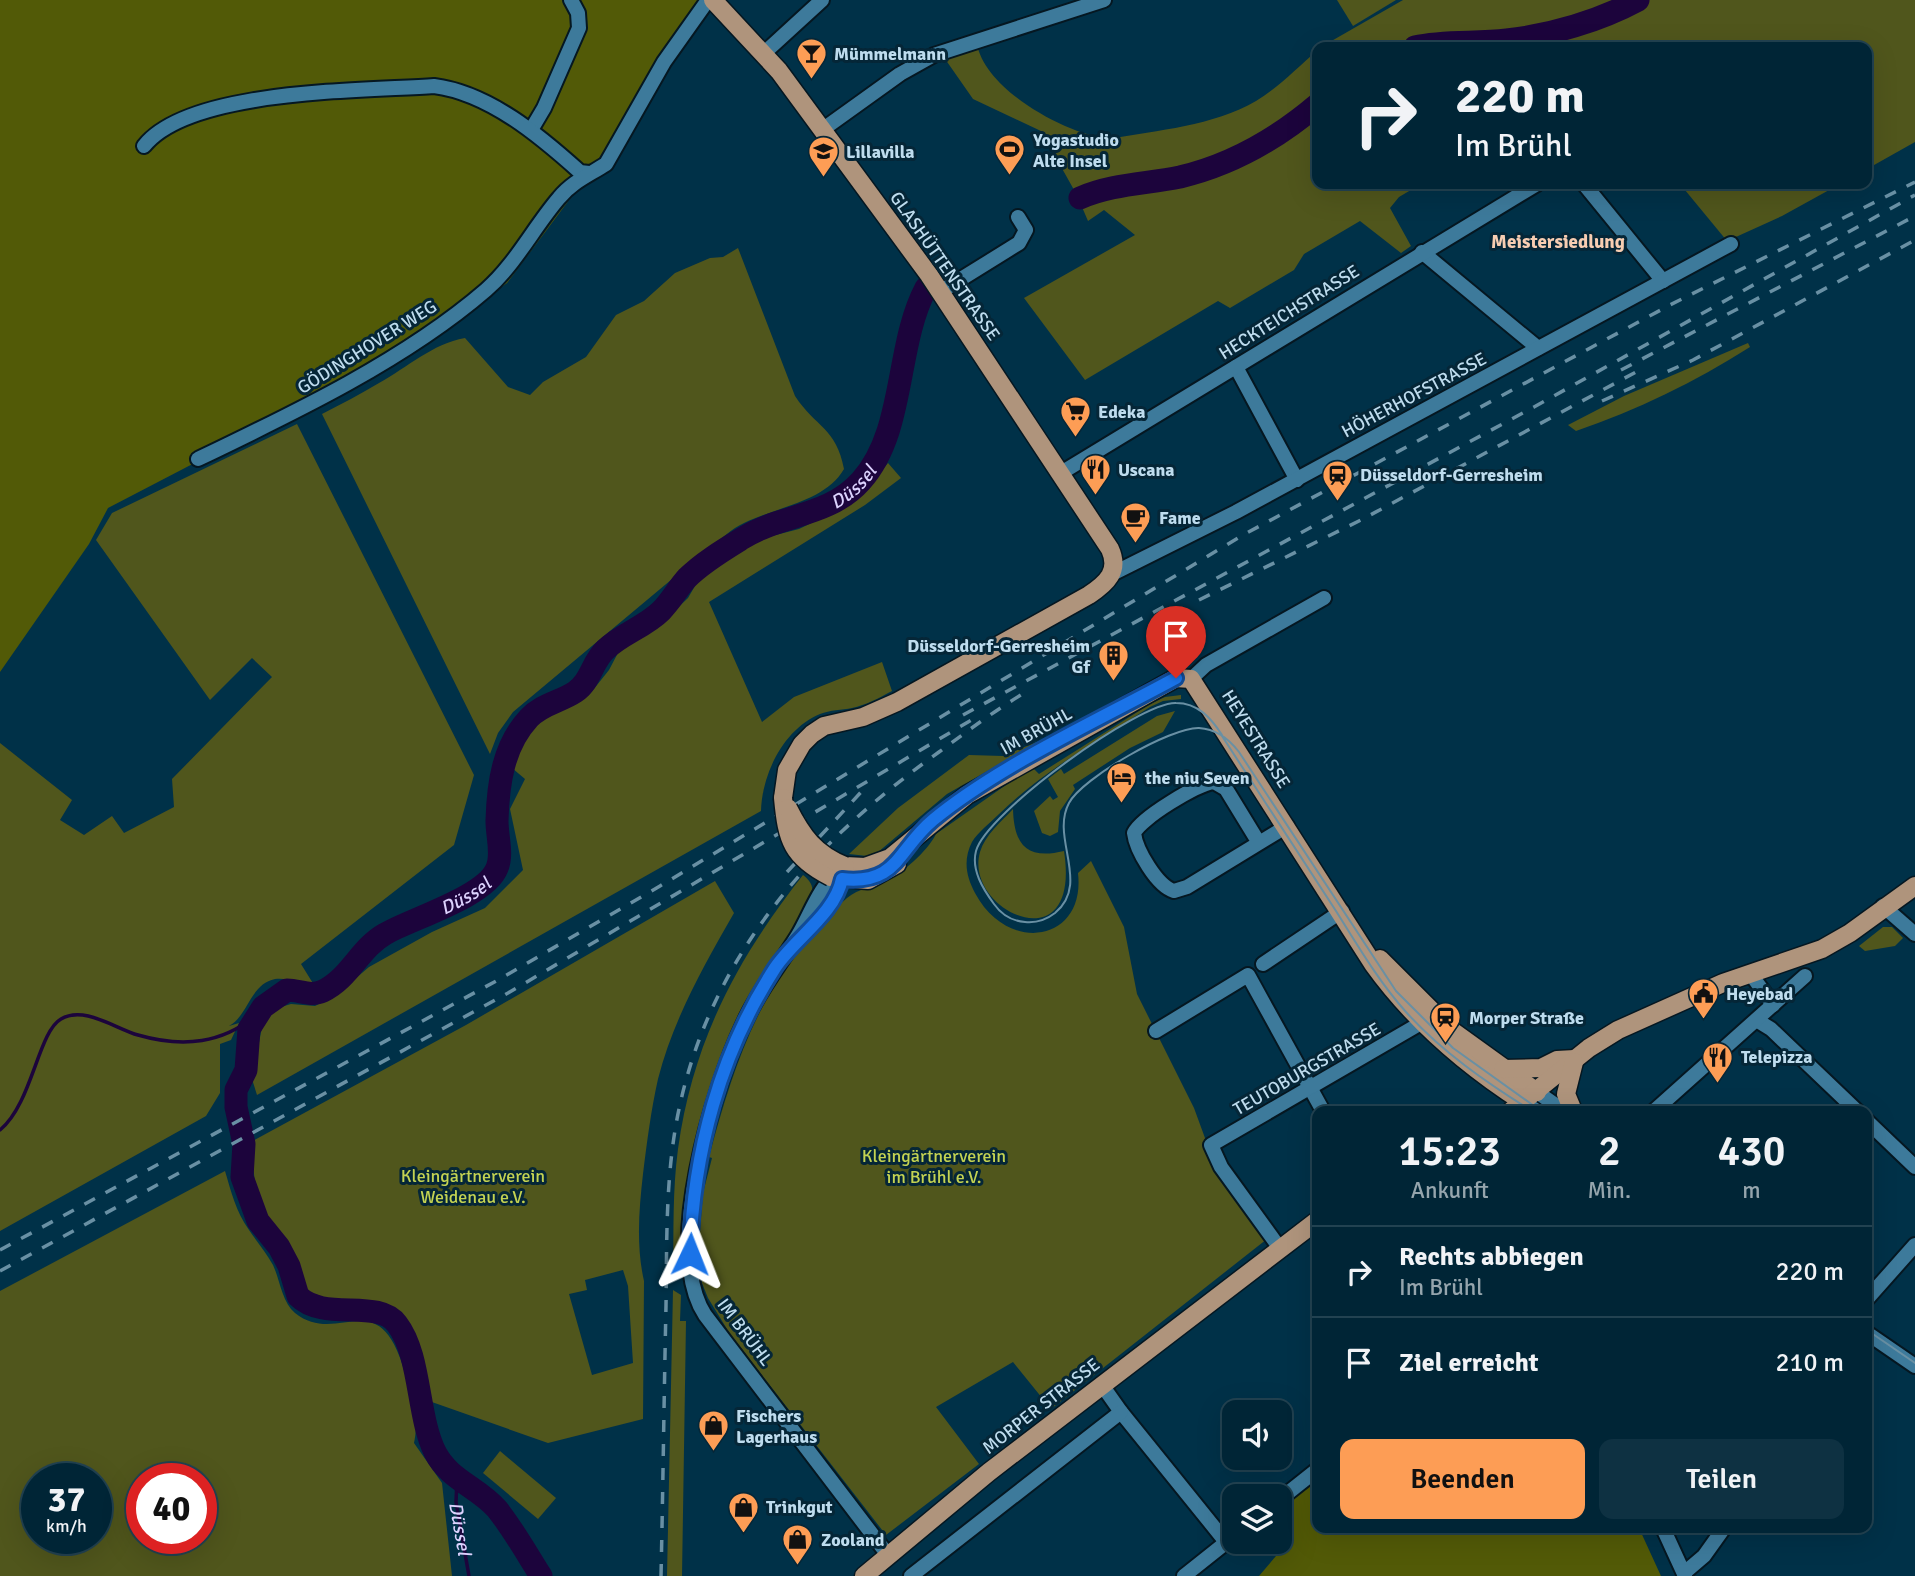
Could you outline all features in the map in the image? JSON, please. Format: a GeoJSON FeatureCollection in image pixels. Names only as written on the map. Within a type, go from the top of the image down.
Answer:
{"type":"FeatureCollection","features":[{"type":"Feature","properties":{"kind":"main road","name":"GLASHÜTTENSTRASSE"},"geometry":{"type":"LineString","coordinates":[[711,0],[763,54],[940,292],[1110,549],[1114,562],[1112,574]]}},
{"type":"Feature","properties":{"kind":"main road"},"geometry":{"type":"LineString","coordinates":[[839,874],[805,862],[786,834],[783,798],[790,763],[802,744],[824,726],[863,717],[897,702],[1089,595],[1112,574]]}},
{"type":"Feature","properties":{"kind":"main road","name":"IM BRÜHL"},"geometry":{"type":"LineString","coordinates":[[839,874],[890,858],[945,811],[1010,770],[1176,678],[1189,678]]}},
{"type":"Feature","properties":{"kind":"main road","name":"HEYESTRASSE"},"geometry":{"type":"LineString","coordinates":[[1189,678],[1384,979],[1421,1023],[1448,1048],[1527,1104]]}},
{"type":"Feature","properties":{"kind":"main road"},"geometry":{"type":"LineString","coordinates":[[1527,1104],[1575,1059],[1639,1020],[1750,973],[1837,941],[1915,886]]}},
{"type":"Feature","properties":{"kind":"main road","name":"HEYESTRASSE"},"geometry":{"type":"LineString","coordinates":[[1355,932],[1443,1023],[1503,1069],[1527,1104]]}},
{"type":"Feature","properties":{"kind":"main road"},"geometry":{"type":"LineString","coordinates":[[1503,1069],[1541,1068],[1558,1060],[1575,1059]]}},
{"type":"Feature","properties":{"kind":"main road"},"geometry":{"type":"LineString","coordinates":[[1571,1106],[1566,1094],[1575,1059]]}},
{"type":"Feature","properties":{"kind":"main road","name":"MORPER STRASSE"},"geometry":{"type":"LineString","coordinates":[[864,1576],[1102,1385],[1312,1224]]}},
{"type":"Feature","properties":{"kind":"street"},"geometry":{"type":"LineString","coordinates":[[531,130],[544,108],[579,27],[578,13],[571,0]]}},
{"type":"Feature","properties":{"kind":"street","name":"GÖDINGHOVER WEG"},"geometry":{"type":"LineString","coordinates":[[198,459],[299,411],[435,330],[489,288],[560,196],[589,173],[606,164],[664,62],[711,0]]}},
{"type":"Feature","properties":{"kind":"street"},"geometry":{"type":"LineString","coordinates":[[763,54],[822,0]]}},
{"type":"Feature","properties":{"kind":"street"},"geometry":{"type":"LineString","coordinates":[[822,130],[900,74],[934,55],[1104,0]]}},
{"type":"Feature","properties":{"kind":"street"},"geometry":{"type":"LineString","coordinates":[[144,146],[156,134],[179,120],[219,106],[434,86],[467,95],[531,130],[580,172],[589,173]]}},
{"type":"Feature","properties":{"kind":"street","name":"HECKTEICHSTRASSE"},"geometry":{"type":"LineString","coordinates":[[1061,473],[1528,189]]}},
{"type":"Feature","properties":{"kind":"street"},"geometry":{"type":"LineString","coordinates":[[1588,189],[1663,281]]}},
{"type":"Feature","properties":{"kind":"street"},"geometry":{"type":"LineString","coordinates":[[940,292],[1019,243],[1026,230],[1018,217]]}},
{"type":"Feature","properties":{"kind":"street","name":"HÖHERHOFSTRASSE"},"geometry":{"type":"LineString","coordinates":[[1112,574],[1297,480],[1731,244]]}},
{"type":"Feature","properties":{"kind":"street"},"geometry":{"type":"LineString","coordinates":[[1422,252],[1538,348]]}},
{"type":"Feature","properties":{"kind":"street"},"geometry":{"type":"LineString","coordinates":[[1236,367],[1297,480]]}},
{"type":"Feature","properties":{"kind":"street"},"geometry":{"type":"LineString","coordinates":[[1189,678],[1206,665],[1324,598]]}},
{"type":"Feature","properties":{"kind":"street"},"geometry":{"type":"LineString","coordinates":[[1259,843],[1226,789],[1214,782],[1200,786],[1153,815],[1134,833],[1138,847],[1163,885],[1174,891],[1187,887],[1287,826]]}},
{"type":"Feature","properties":{"kind":"street","name":"IM BRÜHL"},"geometry":{"type":"LineString","coordinates":[[839,874],[820,890],[812,912],[745,1021],[717,1092],[695,1178],[690,1254],[692,1284],[705,1315],[888,1555]]}},
{"type":"Feature","properties":{"kind":"street"},"geometry":{"type":"LineString","coordinates":[[1883,906],[1915,934]]}},
{"type":"Feature","properties":{"kind":"street"},"geometry":{"type":"LineString","coordinates":[[1263,964],[1342,911]]}},
{"type":"Feature","properties":{"kind":"street"},"geometry":{"type":"LineString","coordinates":[[1750,973],[1773,1005]]}},
{"type":"Feature","properties":{"kind":"street"},"geometry":{"type":"LineString","coordinates":[[1156,1031],[1248,975],[1320,1106]]}},
{"type":"Feature","properties":{"kind":"street"},"geometry":{"type":"LineString","coordinates":[[1660,1106],[1758,1021],[1805,976]]}},
{"type":"Feature","properties":{"kind":"street"},"geometry":{"type":"LineString","coordinates":[[1758,1021],[1771,1029],[1852,1106]]}},
{"type":"Feature","properties":{"kind":"street","name":"TEUTOBURGSTRASSE"},"geometry":{"type":"LineString","coordinates":[[1279,1247],[1221,1167],[1211,1145],[1421,1023]]}},
{"type":"Feature","properties":{"kind":"street"},"geometry":{"type":"LineString","coordinates":[[1872,1126],[1915,1167]]}},
{"type":"Feature","properties":{"kind":"street"},"geometry":{"type":"LineString","coordinates":[[1872,1293],[1915,1245]]}},
{"type":"Feature","properties":{"kind":"street"},"geometry":{"type":"LineString","coordinates":[[1872,1336],[1915,1366]]}},
{"type":"Feature","properties":{"kind":"street"},"geometry":{"type":"LineString","coordinates":[[1102,1385],[1121,1412],[1222,1530]]}},
{"type":"Feature","properties":{"kind":"street"},"geometry":{"type":"LineString","coordinates":[[911,1576],[1121,1412]]}},
{"type":"Feature","properties":{"kind":"street"},"geometry":{"type":"LineString","coordinates":[[1292,1490],[1312,1474]]}},
{"type":"Feature","properties":{"kind":"street"},"geometry":{"type":"LineString","coordinates":[[1665,1533],[1684,1575],[1704,1556],[1720,1533]]}},
{"type":"Feature","properties":{"kind":"street"},"geometry":{"type":"LineString","coordinates":[[1184,1576],[1222,1545]]}},
{"type":"Feature","properties":{"kind":"green space"},"geometry":{"type":"Polygon","coordinates":[[[0,0],[698,2],[593,168],[507,283],[414,349],[108,508],[89,544],[0,672],[0,0]]]}},
{"type":"Feature","properties":{"kind":"green space"},"geometry":{"type":"Polygon","coordinates":[[[1337,0],[1396,0],[1353,26],[1337,0]]]}},
{"type":"Feature","properties":{"kind":"green space"},"geometry":{"type":"Polygon","coordinates":[[[1403,0],[1634,0],[1599,16],[1522,36],[1471,42],[1330,42],[1403,0]]]}},
{"type":"Feature","properties":{"kind":"green space"},"geometry":{"type":"Polygon","coordinates":[[[1641,0],[1915,0],[1915,142],[1872,166],[1872,42],[1477,42],[1545,36],[1604,17],[1641,0]]]}},
{"type":"Feature","properties":{"kind":"green space"},"geometry":{"type":"Polygon","coordinates":[[[977,44],[983,61],[995,78],[1030,107],[1072,129],[1110,139],[1204,122],[1239,109],[1272,90],[1312,55],[1312,107],[1268,138],[1213,165],[1078,197],[1041,131],[973,99],[943,56],[977,44]]]}},
{"type":"Feature","properties":{"kind":"green space"},"geometry":{"type":"Polygon","coordinates":[[[1312,111],[1312,189],[1413,189],[1399,197],[1390,208],[1411,246],[1401,253],[1360,221],[1304,254],[1294,270],[1230,308],[1218,301],[1085,380],[1024,298],[1135,235],[1104,210],[1088,221],[1079,200],[1105,191],[1185,177],[1221,166],[1256,150],[1312,111]]]}},
{"type":"Feature","properties":{"kind":"green space"},"geometry":{"type":"Polygon","coordinates":[[[1684,189],[1831,189],[1782,216],[1727,241],[1684,189]]]}},
{"type":"Feature","properties":{"kind":"green space"},"geometry":{"type":"Polygon","coordinates":[[[738,248],[795,396],[831,436],[844,469],[825,489],[730,531],[513,712],[498,733],[490,754],[322,414],[442,345],[465,338],[508,387],[530,395],[543,382],[586,357],[616,315],[644,301],[675,273],[710,258],[723,257],[738,248]]]}},
{"type":"Feature","properties":{"kind":"green space"},"geometry":{"type":"Polygon","coordinates":[[[1748,343],[1750,347],[1729,360],[1643,404],[1576,431],[1568,425],[1624,396],[1748,343]]]}},
{"type":"Feature","properties":{"kind":"green space"},"geometry":{"type":"Polygon","coordinates":[[[297,424],[474,775],[454,845],[301,964],[314,985],[275,979],[254,993],[241,1015],[229,1026],[239,1023],[231,1040],[220,1044],[220,1093],[206,1116],[0,1231],[0,743],[72,800],[60,820],[84,835],[112,816],[124,833],[174,807],[172,779],[272,677],[252,658],[210,700],[96,540],[112,513],[297,424]]]}},
{"type":"Feature","properties":{"kind":"green space"},"geometry":{"type":"Polygon","coordinates":[[[888,463],[901,478],[865,505],[709,602],[762,722],[794,697],[882,662],[892,691],[862,705],[820,714],[796,730],[777,754],[766,782],[761,811],[257,1095],[252,1079],[262,1027],[274,1009],[291,1004],[315,1006],[335,996],[369,967],[432,932],[485,908],[523,870],[510,809],[525,779],[512,768],[512,755],[537,721],[589,695],[609,670],[620,649],[665,620],[688,598],[699,579],[732,554],[764,538],[799,529],[832,513],[865,491],[888,463]]]}},
{"type":"Feature","properties":{"kind":"green space","name":"Kleingärtnerverein im Brühl e.V."},"geometry":{"type":"Polygon","coordinates":[[[1181,695],[1181,699],[1163,701],[1150,707],[1071,757],[1015,799],[972,842],[967,855],[968,874],[975,893],[989,913],[1006,926],[1024,932],[1042,932],[1058,926],[1070,914],[1077,896],[1078,873],[1091,861],[1124,927],[1137,994],[1194,1108],[1216,1168],[1267,1239],[1051,1409],[1013,1362],[936,1407],[979,1464],[886,1535],[730,1334],[702,1283],[699,1244],[703,1193],[712,1158],[709,1157],[743,1049],[758,1016],[795,954],[847,898],[900,872],[921,854],[936,834],[1020,775],[1033,768],[1039,774],[1150,704],[1165,697],[1181,695]]]}},
{"type":"Feature","properties":{"kind":"green space"},"geometry":{"type":"Polygon","coordinates":[[[1175,711],[1163,732],[1130,748],[1073,785],[1075,789],[1060,811],[1058,832],[1050,836],[1042,833],[1034,811],[1050,796],[1053,800],[1058,797],[1048,779],[1061,769],[1064,774],[1157,716],[1175,711]]]}},
{"type":"Feature","properties":{"kind":"green space"},"geometry":{"type":"Polygon","coordinates":[[[1044,739],[947,794],[877,853],[867,856],[849,854],[898,808],[969,755],[1003,756],[1044,739]]]}},
{"type":"Feature","properties":{"kind":"green space"},"geometry":{"type":"Polygon","coordinates":[[[1013,809],[1016,832],[1025,847],[1041,853],[1064,851],[1065,886],[1056,908],[1041,917],[1022,917],[1004,908],[988,893],[979,874],[982,846],[1013,809]]]}},
{"type":"Feature","properties":{"kind":"green space"},"geometry":{"type":"Polygon","coordinates":[[[803,875],[812,887],[809,905],[794,933],[754,990],[727,1044],[708,1111],[686,1238],[684,1274],[673,1281],[676,1166],[685,1110],[695,1072],[721,1003],[738,970],[779,906],[803,875]]]}},
{"type":"Feature","properties":{"kind":"green space","name":"Kleingärtnerverein Weidenau e.V."},"geometry":{"type":"Polygon","coordinates":[[[715,881],[734,913],[701,973],[672,1035],[653,1102],[639,1228],[644,1281],[643,1419],[548,1443],[429,1401],[418,1347],[394,1313],[316,1299],[301,1288],[287,1243],[266,1220],[256,1195],[251,1142],[466,1025],[715,881]],[[623,1270],[585,1280],[587,1290],[569,1294],[592,1375],[633,1363],[628,1286],[623,1270]]]}},
{"type":"Feature","properties":{"kind":"green space"},"geometry":{"type":"Polygon","coordinates":[[[1883,927],[1892,927],[1903,938],[1895,946],[1865,951],[1859,946],[1883,927]]]}},
{"type":"Feature","properties":{"kind":"green space"},"geometry":{"type":"Polygon","coordinates":[[[225,1171],[241,1216],[273,1265],[284,1297],[295,1313],[312,1322],[372,1323],[385,1331],[397,1349],[414,1412],[414,1443],[442,1483],[452,1576],[0,1576],[0,1291],[225,1171]]]}},
{"type":"Feature","properties":{"kind":"green space"},"geometry":{"type":"Polygon","coordinates":[[[673,1290],[681,1295],[680,1321],[686,1321],[682,1576],[667,1576],[673,1290]]]}},
{"type":"Feature","properties":{"kind":"green space"},"geometry":{"type":"Polygon","coordinates":[[[500,1451],[556,1498],[538,1519],[483,1473],[500,1451]]]}},
{"type":"Feature","properties":{"kind":"green space"},"geometry":{"type":"Polygon","coordinates":[[[1312,1476],[1312,1533],[1641,1533],[1661,1576],[1259,1576],[1276,1556],[1274,1554],[1292,1554],[1292,1491],[1312,1476]]]}},
{"type":"Feature","properties":{"kind":"waterway","name":"Düssel"},"geometry":{"type":"LineString","coordinates":[[1477,42],[1541,35],[1591,21],[1638,0]]}},
{"type":"Feature","properties":{"kind":"waterway","name":"Düssel"},"geometry":{"type":"LineString","coordinates":[[1080,198],[1117,187],[1180,177],[1236,158],[1287,128],[1312,109]]}},
{"type":"Feature","properties":{"kind":"waterway","name":"Düssel"},"geometry":{"type":"LineString","coordinates":[[541,1576],[497,1509],[448,1470],[435,1452],[425,1421],[411,1352],[397,1324],[388,1316],[377,1312],[322,1308],[309,1304],[298,1296],[289,1266],[279,1247],[258,1221],[242,1177],[244,1144],[236,1107],[236,1090],[246,1070],[249,1029],[263,1007],[287,990],[309,993],[323,991],[340,979],[376,940],[463,898],[490,879],[500,857],[497,821],[504,766],[513,741],[529,718],[540,709],[580,688],[605,650],[655,617],[687,578],[707,561],[758,530],[834,502],[861,481],[886,438],[909,336],[926,288]]}},
{"type":"Feature","properties":{"kind":"waterway"},"geometry":{"type":"LineString","coordinates":[[0,1130],[20,1104],[46,1038],[61,1019],[70,1015],[90,1016],[138,1035],[187,1042],[217,1037],[259,1013]]}},
{"type":"Feature","properties":{"kind":"waterway","name":"Düssel"},"geometry":{"type":"LineString","coordinates":[[457,1480],[456,1502],[469,1576]]}},
{"type":"Feature","properties":{"kind":"tram line"},"geometry":{"type":"LineString","coordinates":[[1176,703],[1191,706],[1203,713],[1222,736],[1199,728],[1169,736],[1108,768],[1077,793],[1069,803],[1064,817],[1070,888],[1065,901],[1055,913],[1033,922],[1011,919],[1000,911],[982,886],[975,858],[986,834],[1034,787],[1099,739],[1131,720],[1176,703]]}},
{"type":"Feature","properties":{"kind":"tram line"},"geometry":{"type":"LineString","coordinates":[[1222,736],[1369,963],[1396,1000],[1420,1027],[1450,1054],[1524,1106]]}},
{"type":"Feature","properties":{"kind":"tram line"},"geometry":{"type":"LineString","coordinates":[[1222,736],[1239,752],[1396,991],[1453,1048],[1534,1106]]}},
{"type":"Feature","properties":{"kind":"tram line"},"geometry":{"type":"LineString","coordinates":[[1872,1333],[1915,1363]]}},
{"type":"Feature","properties":{"kind":"railway"},"geometry":{"type":"LineString","coordinates":[[0,1250],[498,980],[660,886],[1243,535],[1670,305],[1915,182]]}},
{"type":"Feature","properties":{"kind":"railway"},"geometry":{"type":"LineString","coordinates":[[963,715],[1534,407],[1915,195]]}},
{"type":"Feature","properties":{"kind":"railway"},"geometry":{"type":"LineString","coordinates":[[1621,370],[1915,216]]}},
{"type":"Feature","properties":{"kind":"railway"},"geometry":{"type":"LineString","coordinates":[[1602,401],[1693,360],[1915,240]]}},
{"type":"Feature","properties":{"kind":"railway"},"geometry":{"type":"LineString","coordinates":[[1199,600],[1361,520],[1636,372]]}},
{"type":"Feature","properties":{"kind":"railway"},"geometry":{"type":"LineString","coordinates":[[661,1576],[669,1177],[681,1100],[697,1045],[719,994],[746,947],[777,902],[813,861],[852,822],[894,786],[984,719],[1031,689]]}},
{"type":"Feature","properties":{"kind":"railway"},"geometry":{"type":"LineString","coordinates":[[0,1271],[508,993],[980,715]]}},
{"type":"Feature","properties":{"kind":"railway"},"geometry":{"type":"LineString","coordinates":[[787,872],[863,790]]}},
{"type":"Feature","properties":{"kind":"place","name":"Mümmelmann"},"geometry":{"type":"Point","coordinates":[811,81]}},
{"type":"Feature","properties":{"kind":"place","name":"Yogastudio Alte Insel"},"geometry":{"type":"Point","coordinates":[1010,177]}},
{"type":"Feature","properties":{"kind":"place","name":"Lillavilla"},"geometry":{"type":"Point","coordinates":[823,179]}},
{"type":"Feature","properties":{"kind":"place","name":"Edeka"},"geometry":{"type":"Point","coordinates":[1075,439]}},
{"type":"Feature","properties":{"kind":"place","name":"Uscana"},"geometry":{"type":"Point","coordinates":[1095,497]}},
{"type":"Feature","properties":{"kind":"place","name":"Düsseldorf-Gerresheim"},"geometry":{"type":"Point","coordinates":[1337,502]}},
{"type":"Feature","properties":{"kind":"place","name":"Fame"},"geometry":{"type":"Point","coordinates":[1136,545]}},
{"type":"Feature","properties":{"kind":"place","name":"Düsseldorf-Gerresheim Gf"},"geometry":{"type":"Point","coordinates":[1113,683]}},
{"type":"Feature","properties":{"kind":"place","name":"the niu Seven"},"geometry":{"type":"Point","coordinates":[1122,805]}},
{"type":"Feature","properties":{"kind":"place","name":"Heyebad"},"geometry":{"type":"Point","coordinates":[1703,1021]}},
{"type":"Feature","properties":{"kind":"place","name":"Morper Straße"},"geometry":{"type":"Point","coordinates":[1446,1045]}},
{"type":"Feature","properties":{"kind":"place","name":"Telepizza"},"geometry":{"type":"Point","coordinates":[1718,1084]}},
{"type":"Feature","properties":{"kind":"place","name":"Fischers Lagerhaus"},"geometry":{"type":"Point","coordinates":[713,1453]}},
{"type":"Feature","properties":{"kind":"place","name":"Trinkgut"},"geometry":{"type":"Point","coordinates":[743,1534]}},
{"type":"Feature","properties":{"kind":"place","name":"Zooland"},"geometry":{"type":"Point","coordinates":[798,1567]}},
{"type":"Feature","properties":{"kind":"district","name":"Meistersiedlung"},"geometry":{"type":"Point","coordinates":[1558,241]}},
{"type":"Feature","properties":{"kind":"route"},"geometry":{"type":"LineString","coordinates":[[690,1254],[695,1178],[717,1092],[734,1044],[757,997],[776,967],[792,944],[832,901],[842,879],[855,881],[878,877],[899,861],[922,830],[967,796],[1176,678]]}}]}
